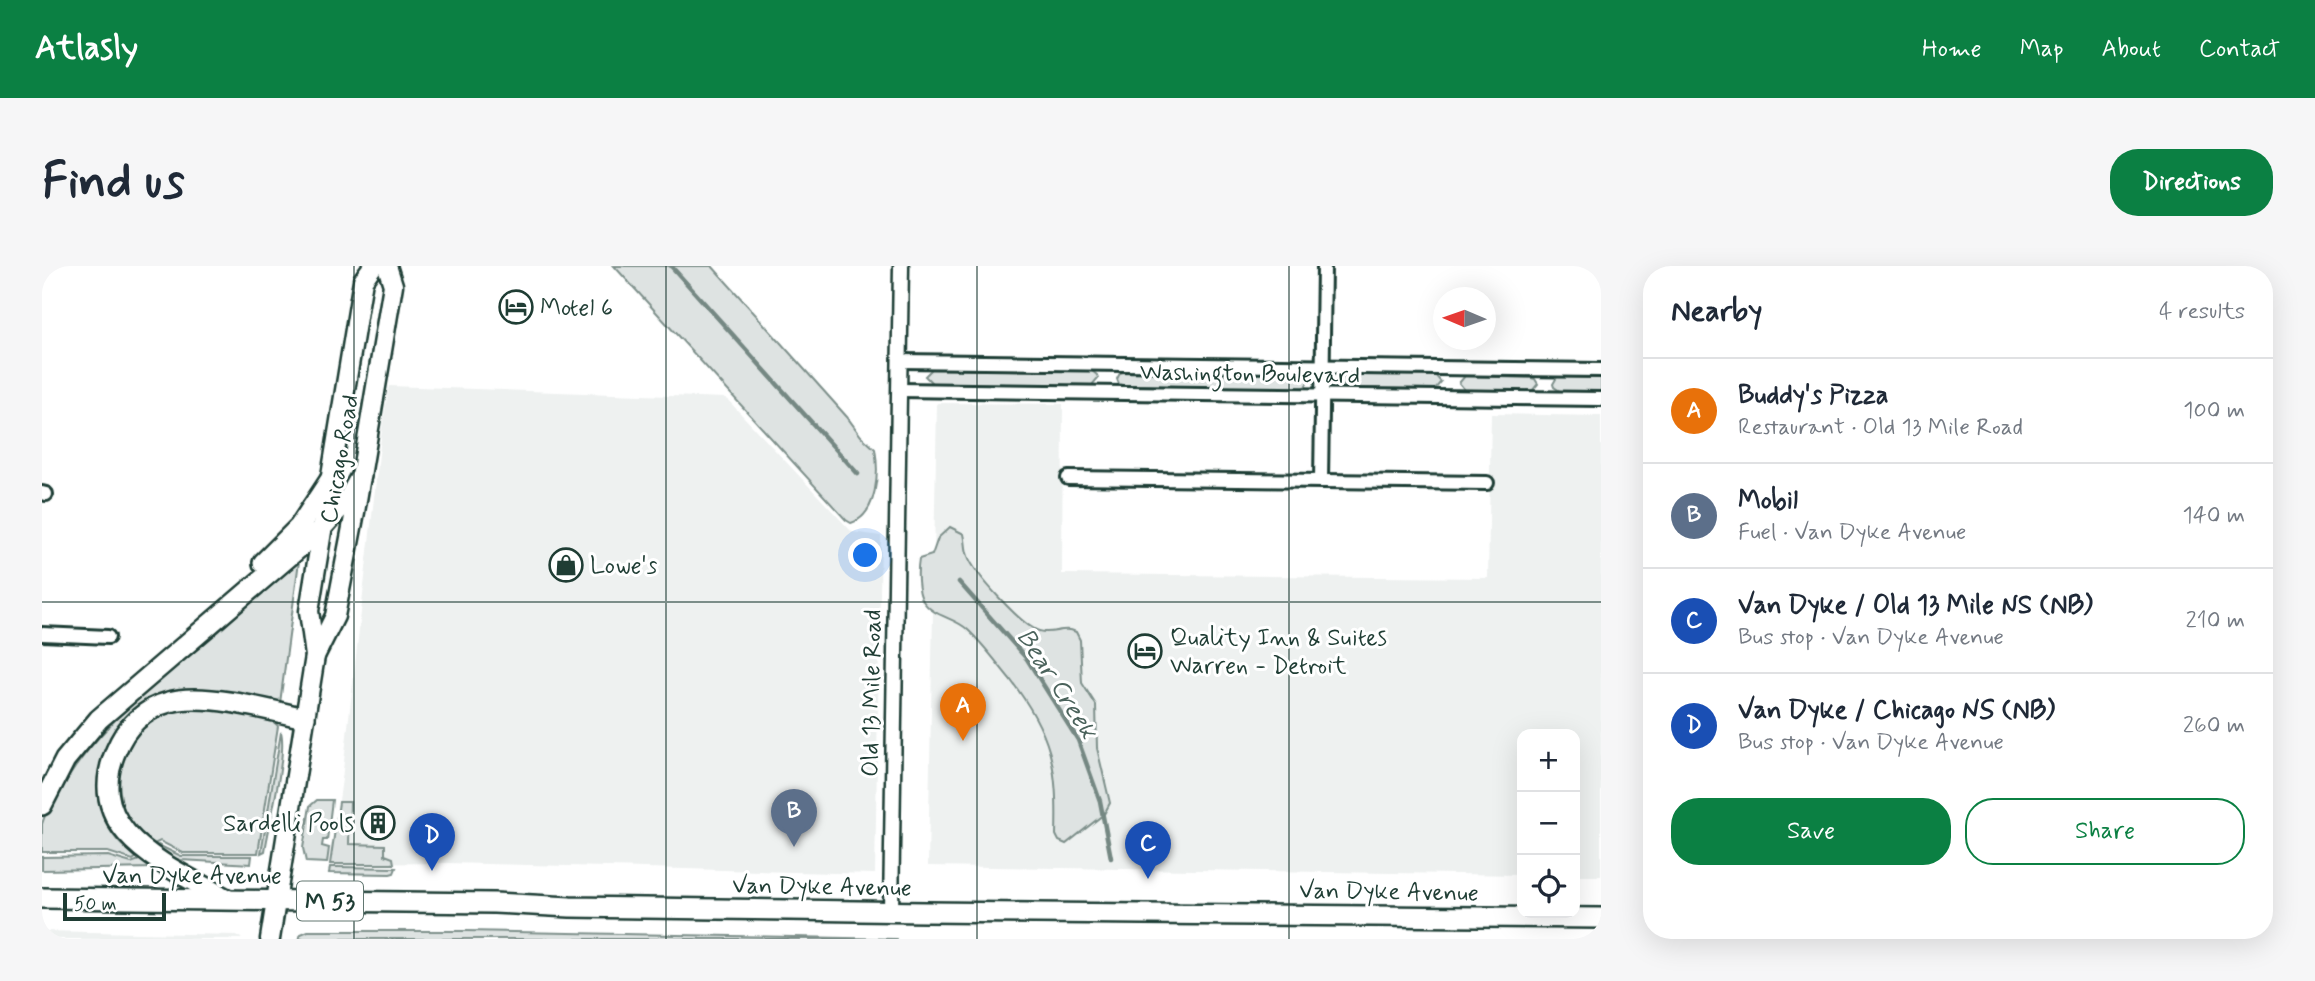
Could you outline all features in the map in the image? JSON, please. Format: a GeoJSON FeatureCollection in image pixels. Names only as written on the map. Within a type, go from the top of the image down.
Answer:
{"type":"FeatureCollection","features":[{"type":"Feature","properties":{"kind":"main road","name":"Chicago Road"},"geometry":{"type":"LineString","coordinates":[[270,939],[315,656],[309,611],[321,529],[363,280],[373,266]]}},
{"type":"Feature","properties":{"kind":"main road","name":"Chicago Road"},"geometry":{"type":"LineString","coordinates":[[315,656],[335,616],[393,285],[387,266]]}},
{"type":"Feature","properties":{"kind":"main road"},"geometry":{"type":"LineString","coordinates":[[42,806],[65,760],[99,719],[321,529],[348,499],[360,476]]}},
{"type":"Feature","properties":{"kind":"main road"},"geometry":{"type":"LineString","coordinates":[[42,772],[65,738],[96,704],[269,558],[293,534],[330,480]]}},
{"type":"Feature","properties":{"kind":"main road"},"geometry":{"type":"LineString","coordinates":[[228,900],[156,860],[133,843],[123,831],[110,800],[108,782],[115,751],[134,722],[159,705],[182,699],[211,701],[305,718]]}},
{"type":"Feature","properties":{"kind":"main road","name":"Van Dyke Avenue"},"geometry":{"type":"LineString","coordinates":[[42,898],[494,903],[570,907],[1601,918]]}},
{"type":"Feature","properties":{"kind":"street","name":"Old 13 Mile Road"},"geometry":{"type":"LineString","coordinates":[[891,911],[901,266]]}},
{"type":"Feature","properties":{"kind":"street"},"geometry":{"type":"LineString","coordinates":[[1321,481],[1324,266]]}},
{"type":"Feature","properties":{"kind":"street","name":"Washington Boulevard"},"geometry":{"type":"LineString","coordinates":[[900,361],[1601,370]]}},
{"type":"Feature","properties":{"kind":"street","name":"Washington Boulevard"},"geometry":{"type":"LineString","coordinates":[[899,390],[1601,398]]}},
{"type":"Feature","properties":{"kind":"street"},"geometry":{"type":"LineString","coordinates":[[1068,478],[1487,482]]}},
{"type":"Feature","properties":{"kind":"street"},"geometry":{"type":"LineString","coordinates":[[42,634],[108,637]]}},
{"type":"Feature","properties":{"kind":"shaded area"},"geometry":{"type":"Polygon","coordinates":[[[614,266],[712,266],[875,449],[875,491],[867,511],[851,523],[846,520],[614,266]]]}},
{"type":"Feature","properties":{"kind":"shaded area"},"geometry":{"type":"Polygon","coordinates":[[[932,369],[1092,371],[1098,378],[1092,385],[932,383],[925,376],[932,369]]]}},
{"type":"Feature","properties":{"kind":"shaded area"},"geometry":{"type":"Polygon","coordinates":[[[1123,372],[1302,374],[1309,380],[1302,388],[1122,385],[1117,379],[1123,372]]]}},
{"type":"Feature","properties":{"kind":"shaded area"},"geometry":{"type":"Polygon","coordinates":[[[1345,375],[1435,375],[1441,382],[1435,389],[1345,388],[1339,382],[1345,375]]]}},
{"type":"Feature","properties":{"kind":"shaded area"},"geometry":{"type":"Polygon","coordinates":[[[1465,376],[1531,378],[1538,384],[1532,391],[1465,390],[1459,383],[1465,376]]]}},
{"type":"Feature","properties":{"kind":"shaded area"},"geometry":{"type":"Polygon","coordinates":[[[1557,377],[1601,378],[1601,391],[1560,391],[1553,384],[1557,377]]]}},
{"type":"Feature","properties":{"kind":"shaded area"},"geometry":{"type":"Polygon","coordinates":[[[389,386],[726,398],[852,532],[881,536],[875,874],[447,863],[330,864],[389,386]]]}},
{"type":"Feature","properties":{"kind":"shaded area"},"geometry":{"type":"Polygon","coordinates":[[[937,403],[1063,404],[1062,574],[1488,578],[1491,414],[1601,416],[1601,876],[1580,876],[1580,729],[1517,729],[1517,875],[928,866],[937,403]]]}},
{"type":"Feature","properties":{"kind":"shaded area"},"geometry":{"type":"Polygon","coordinates":[[[950,527],[964,534],[972,564],[999,598],[1022,620],[1039,631],[1071,630],[1076,632],[1080,640],[1082,683],[1096,705],[1097,748],[1110,803],[1104,814],[1066,844],[1059,841],[1056,835],[1053,770],[1044,735],[1035,717],[1010,679],[974,636],[963,626],[932,610],[921,597],[918,581],[919,559],[932,555],[938,538],[950,527]]]}},
{"type":"Feature","properties":{"kind":"shaded area"},"geometry":{"type":"Polygon","coordinates":[[[299,561],[280,703],[200,689],[175,690],[151,699],[130,714],[114,734],[104,756],[99,781],[100,805],[109,828],[126,849],[138,856],[133,860],[108,852],[42,852],[42,824],[49,804],[53,805],[68,777],[105,730],[299,561]]]}},
{"type":"Feature","properties":{"kind":"shaded area"},"geometry":{"type":"Polygon","coordinates":[[[208,707],[271,719],[278,726],[258,853],[183,853],[160,841],[152,845],[127,817],[119,781],[129,747],[140,732],[167,714],[208,707]]]}},
{"type":"Feature","properties":{"kind":"shaded area"},"geometry":{"type":"Polygon","coordinates":[[[281,732],[282,756],[277,790],[265,851],[261,853],[281,732]]]}},
{"type":"Feature","properties":{"kind":"shaded area"},"geometry":{"type":"Polygon","coordinates":[[[317,800],[332,800],[327,840],[323,840],[322,846],[329,848],[327,863],[306,862],[303,848],[310,806],[317,800]]]}},
{"type":"Feature","properties":{"kind":"shaded area"},"geometry":{"type":"Polygon","coordinates":[[[339,802],[350,802],[349,844],[385,845],[385,855],[393,858],[394,864],[330,864],[339,802]]]}},
{"type":"Feature","properties":{"kind":"shaded area"},"geometry":{"type":"Polygon","coordinates":[[[158,845],[181,856],[252,856],[251,864],[174,859],[154,847],[158,845]]]}},
{"type":"Feature","properties":{"kind":"shaded area"},"geometry":{"type":"Polygon","coordinates":[[[108,856],[131,863],[142,859],[154,868],[42,870],[42,857],[108,856]]]}},
{"type":"Feature","properties":{"kind":"shaded area"},"geometry":{"type":"Polygon","coordinates":[[[330,867],[396,868],[394,873],[390,874],[329,873],[330,867]]]}},
{"type":"Feature","properties":{"kind":"shaded area"},"geometry":{"type":"Polygon","coordinates":[[[42,931],[237,935],[242,939],[42,939],[42,931]]]}},
{"type":"Feature","properties":{"kind":"shaded area"},"geometry":{"type":"Polygon","coordinates":[[[308,931],[465,931],[898,939],[299,939],[301,934],[308,931]]]}},
{"type":"Feature","properties":{"kind":"waterway","name":"Bear Creek"},"geometry":{"type":"LineString","coordinates":[[671,266],[858,474]]}},
{"type":"Feature","properties":{"kind":"waterway","name":"Bear Creek"},"geometry":{"type":"LineString","coordinates":[[959,582],[1027,659],[1078,740],[1100,801],[1111,858]]}},
{"type":"Feature","properties":{"kind":"place","name":"Motel 6"},"geometry":{"type":"Point","coordinates":[516,307]}},
{"type":"Feature","properties":{"kind":"place","name":"Lowe's"},"geometry":{"type":"Point","coordinates":[566,565]}},
{"type":"Feature","properties":{"kind":"place","name":"Quality Inn & Suites Warren - Detroit"},"geometry":{"type":"Point","coordinates":[1145,651]}},
{"type":"Feature","properties":{"kind":"place","name":"Buddy's Pizza"},"geometry":{"type":"Point","coordinates":[963,741]}},
{"type":"Feature","properties":{"kind":"place","name":"Sardelli Pools"},"geometry":{"type":"Point","coordinates":[378,823]}},
{"type":"Feature","properties":{"kind":"place","name":"Mobil"},"geometry":{"type":"Point","coordinates":[794,847]}},
{"type":"Feature","properties":{"kind":"place","name":"Van Dyke / Chicago NS (NB)"},"geometry":{"type":"Point","coordinates":[432,871]}},
{"type":"Feature","properties":{"kind":"place","name":"Van Dyke / Old 13 Mile NS (NB)"},"geometry":{"type":"Point","coordinates":[1148,879]}}]}
